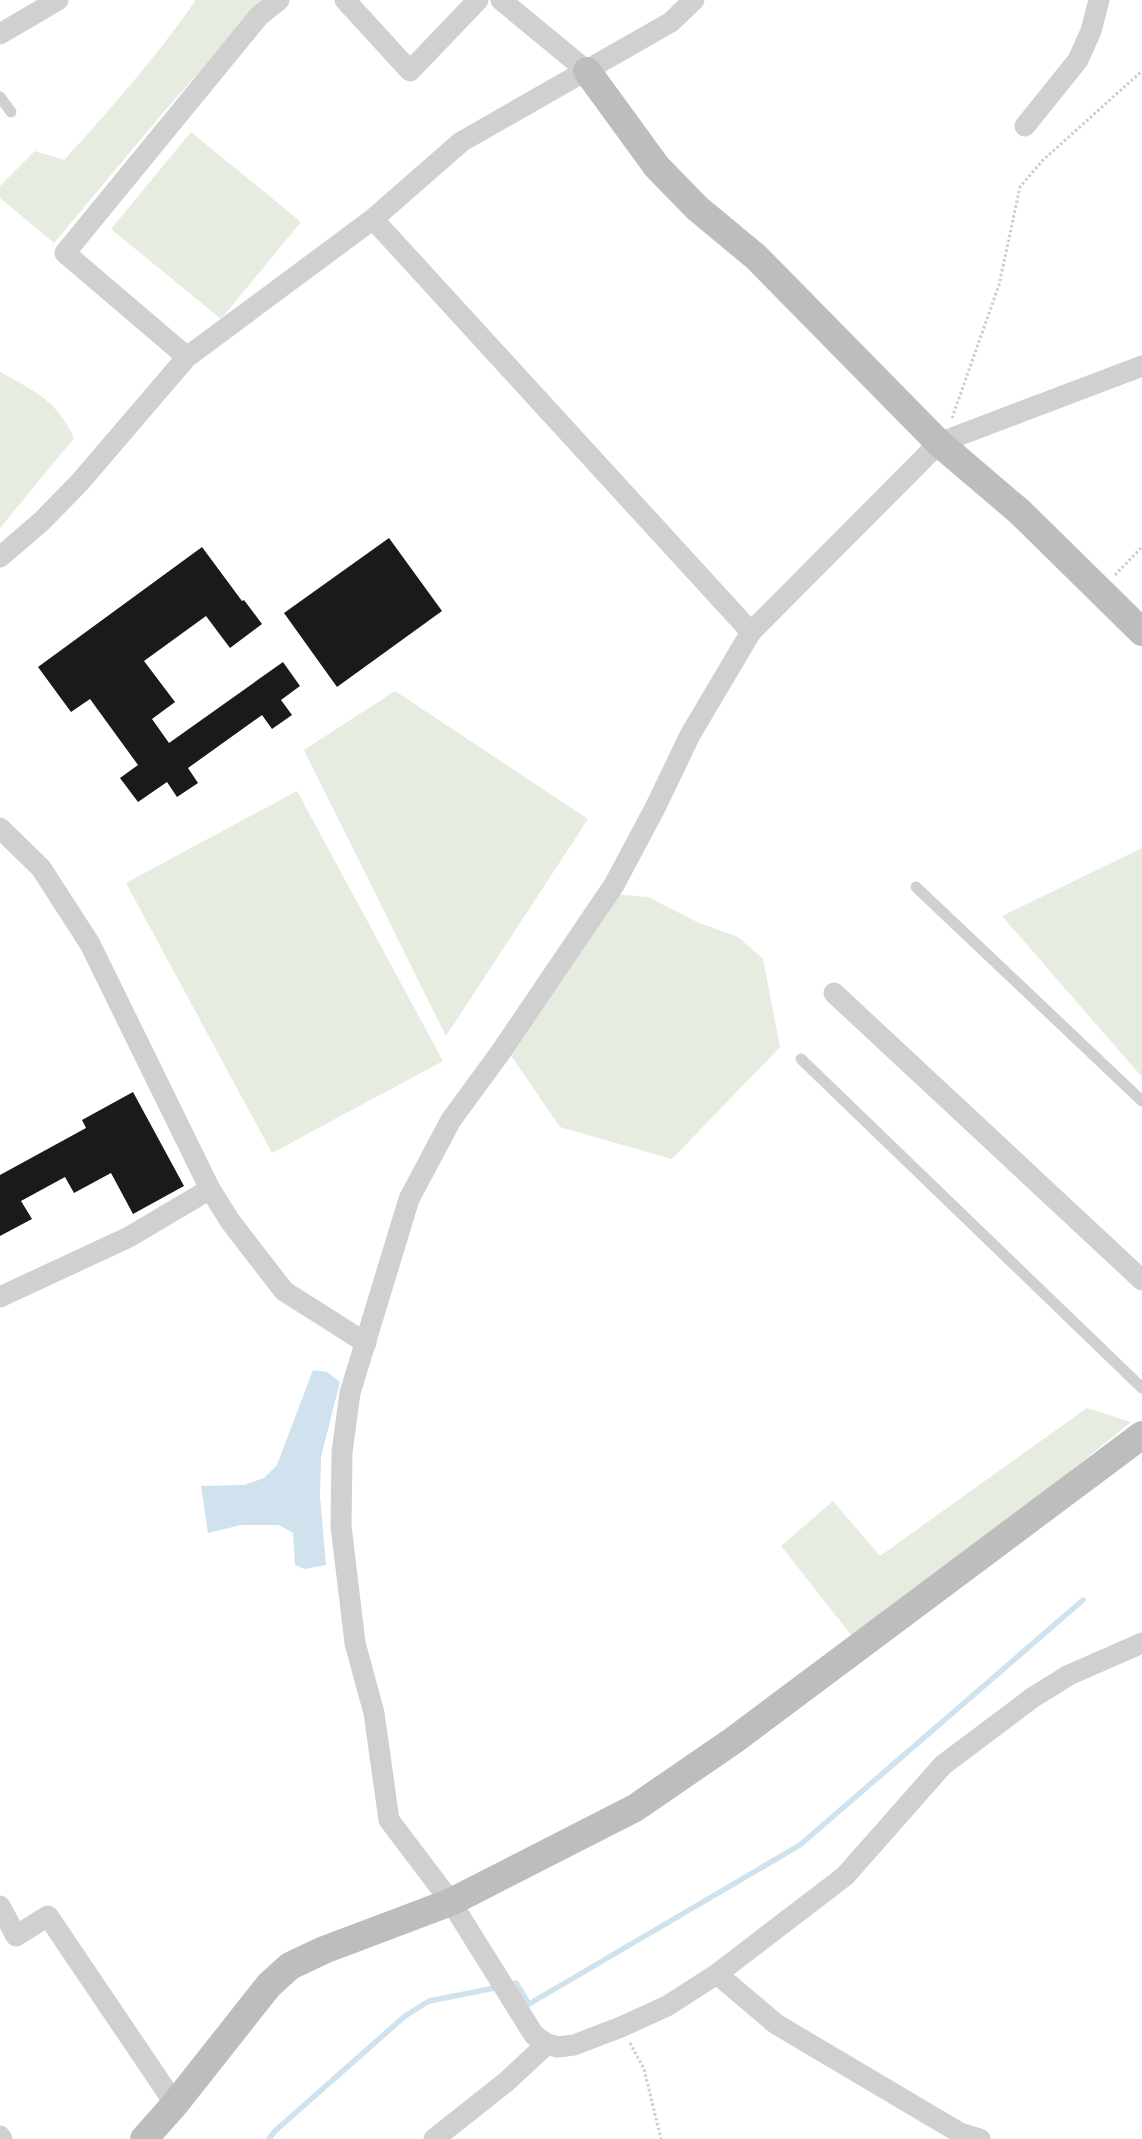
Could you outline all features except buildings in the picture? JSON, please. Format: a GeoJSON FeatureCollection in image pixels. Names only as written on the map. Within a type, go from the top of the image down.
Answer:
{"type":"FeatureCollection","features":[{"type":"Feature","properties":{"kind":"street"},"geometry":{"type":"LineString","coordinates":[[0,34],[58,0]]}},
{"type":"Feature","properties":{"kind":"street"},"geometry":{"type":"LineString","coordinates":[[187,357],[65,253],[259,16],[279,0]]}},
{"type":"Feature","properties":{"kind":"street"},"geometry":{"type":"LineString","coordinates":[[345,0],[410,71],[478,0]]}},
{"type":"Feature","properties":{"kind":"street"},"geometry":{"type":"LineString","coordinates":[[0,557],[42,521],[80,482],[187,357],[373,219],[461,142],[671,22],[694,0]]}},
{"type":"Feature","properties":{"kind":"street"},"geometry":{"type":"LineString","coordinates":[[1025,126],[1078,60],[1091,31],[1099,0]]}},
{"type":"Feature","properties":{"kind":"street"},"geometry":{"type":"LineString","coordinates":[[518,4],[587,71],[657,167],[697,208],[756,257],[939,443],[1020,512],[1142,632]]}},
{"type":"Feature","properties":{"kind":"street"},"geometry":{"type":"LineString","coordinates":[[373,219],[751,632]]}},
{"type":"Feature","properties":{"kind":"street"},"geometry":{"type":"LineString","coordinates":[[1142,366],[939,443],[751,632],[690,735],[655,808],[614,885],[447,1129],[409,1199],[350,1393],[342,1452],[341,1526],[355,1643],[374,1713],[389,1820],[451,1902],[520,2016],[534,2035],[548,2044],[558,2047],[574,2045],[621,2027],[667,2006],[717,1974],[845,1876],[943,1765],[1032,1698],[1054,1684],[1069,1675],[1142,1643]]}},
{"type":"Feature","properties":{"kind":"street"},"geometry":{"type":"LineString","coordinates":[[0,828],[41,868],[90,944],[210,1189],[230,1221],[284,1291],[366,1343]]}},
{"type":"Feature","properties":{"kind":"street"},"geometry":{"type":"LineString","coordinates":[[834,993],[1142,1280]]}},
{"type":"Feature","properties":{"kind":"street"},"geometry":{"type":"LineString","coordinates":[[0,1297],[128,1237],[210,1189]]}},
{"type":"Feature","properties":{"kind":"street"},"geometry":{"type":"LineString","coordinates":[[144,2139],[176,2104],[269,1985],[290,1966],[324,1950],[451,1902],[635,1808],[683,1776],[970,1565],[1142,1435]]}},
{"type":"Feature","properties":{"kind":"street"},"geometry":{"type":"LineString","coordinates":[[0,1906],[16,1936],[48,1916],[176,2104]]}},
{"type":"Feature","properties":{"kind":"street"},"geometry":{"type":"LineString","coordinates":[[717,1974],[776,2024],[960,2133],[980,2139]]}},
{"type":"Feature","properties":{"kind":"street"},"geometry":{"type":"LineString","coordinates":[[434,2139],[506,2082],[548,2044]]}},
{"type":"Feature","properties":{"kind":"lane"},"geometry":{"type":"LineString","coordinates":[[0,98],[11,112]]}},
{"type":"Feature","properties":{"kind":"lane"},"geometry":{"type":"LineString","coordinates":[[916,887],[1142,1101]]}},
{"type":"Feature","properties":{"kind":"lane"},"geometry":{"type":"LineString","coordinates":[[801,1059],[1142,1388]]}},
{"type":"Feature","properties":{"kind":"path"},"geometry":{"type":"LineString","coordinates":[[939,443],[956,410],[999,285],[1020,186],[1042,161],[1142,71]]}},
{"type":"Feature","properties":{"kind":"path"},"geometry":{"type":"LineString","coordinates":[[1101,590],[1142,547]]}},
{"type":"Feature","properties":{"kind":"path"},"geometry":{"type":"LineString","coordinates":[[621,2027],[644,2069],[661,2139]]}},
{"type":"Feature","properties":{"kind":"shaded area"},"geometry":{"type":"Polygon","coordinates":[[[196,0],[268,0],[251,13],[162,114],[54,243],[0,198],[0,186],[35,151],[64,160],[133,82],[196,0]]]}},
{"type":"Feature","properties":{"kind":"shaded area"},"geometry":{"type":"Polygon","coordinates":[[[191,132],[301,222],[221,319],[111,229],[191,132]]]}},
{"type":"Feature","properties":{"kind":"shaded area"},"geometry":{"type":"Polygon","coordinates":[[[0,372],[44,398],[60,415],[74,438],[0,528],[0,372]]]}},
{"type":"Feature","properties":{"kind":"shaded area"},"geometry":{"type":"Polygon","coordinates":[[[395,691],[588,819],[446,1036],[304,750],[395,691]]]}},
{"type":"Feature","properties":{"kind":"shaded area"},"geometry":{"type":"Polygon","coordinates":[[[297,791],[443,1061],[272,1153],[126,883],[297,791]]]}},
{"type":"Feature","properties":{"kind":"shaded area"},"geometry":{"type":"Polygon","coordinates":[[[1142,848],[1142,1077],[1002,916],[1142,848]]]}},
{"type":"Feature","properties":{"kind":"shaded area"},"geometry":{"type":"Polygon","coordinates":[[[612,894],[648,897],[699,923],[738,937],[763,959],[780,1047],[672,1159],[560,1127],[510,1054],[612,894]]]}},
{"type":"Feature","properties":{"kind":"shaded area"},"geometry":{"type":"Polygon","coordinates":[[[1087,1408],[1131,1422],[935,1581],[852,1636],[781,1546],[833,1501],[880,1556],[1087,1408]]]}},
{"type":"Feature","properties":{"kind":"water"},"geometry":{"type":"Polygon","coordinates":[[[313,1370],[327,1372],[340,1382],[321,1457],[320,1496],[326,1565],[305,1569],[295,1565],[293,1533],[279,1525],[241,1525],[208,1533],[201,1486],[244,1485],[264,1478],[277,1465],[313,1370]]]}},
{"type":"Feature","properties":{"kind":"waterway"},"geometry":{"type":"LineString","coordinates":[[509,1985],[516,1983],[529,2004],[800,1845],[1083,1600]]}},
{"type":"Feature","properties":{"kind":"waterway"},"geometry":{"type":"LineString","coordinates":[[269,2139],[275,2131],[405,2016],[429,2001],[500,1987]]}}]}
